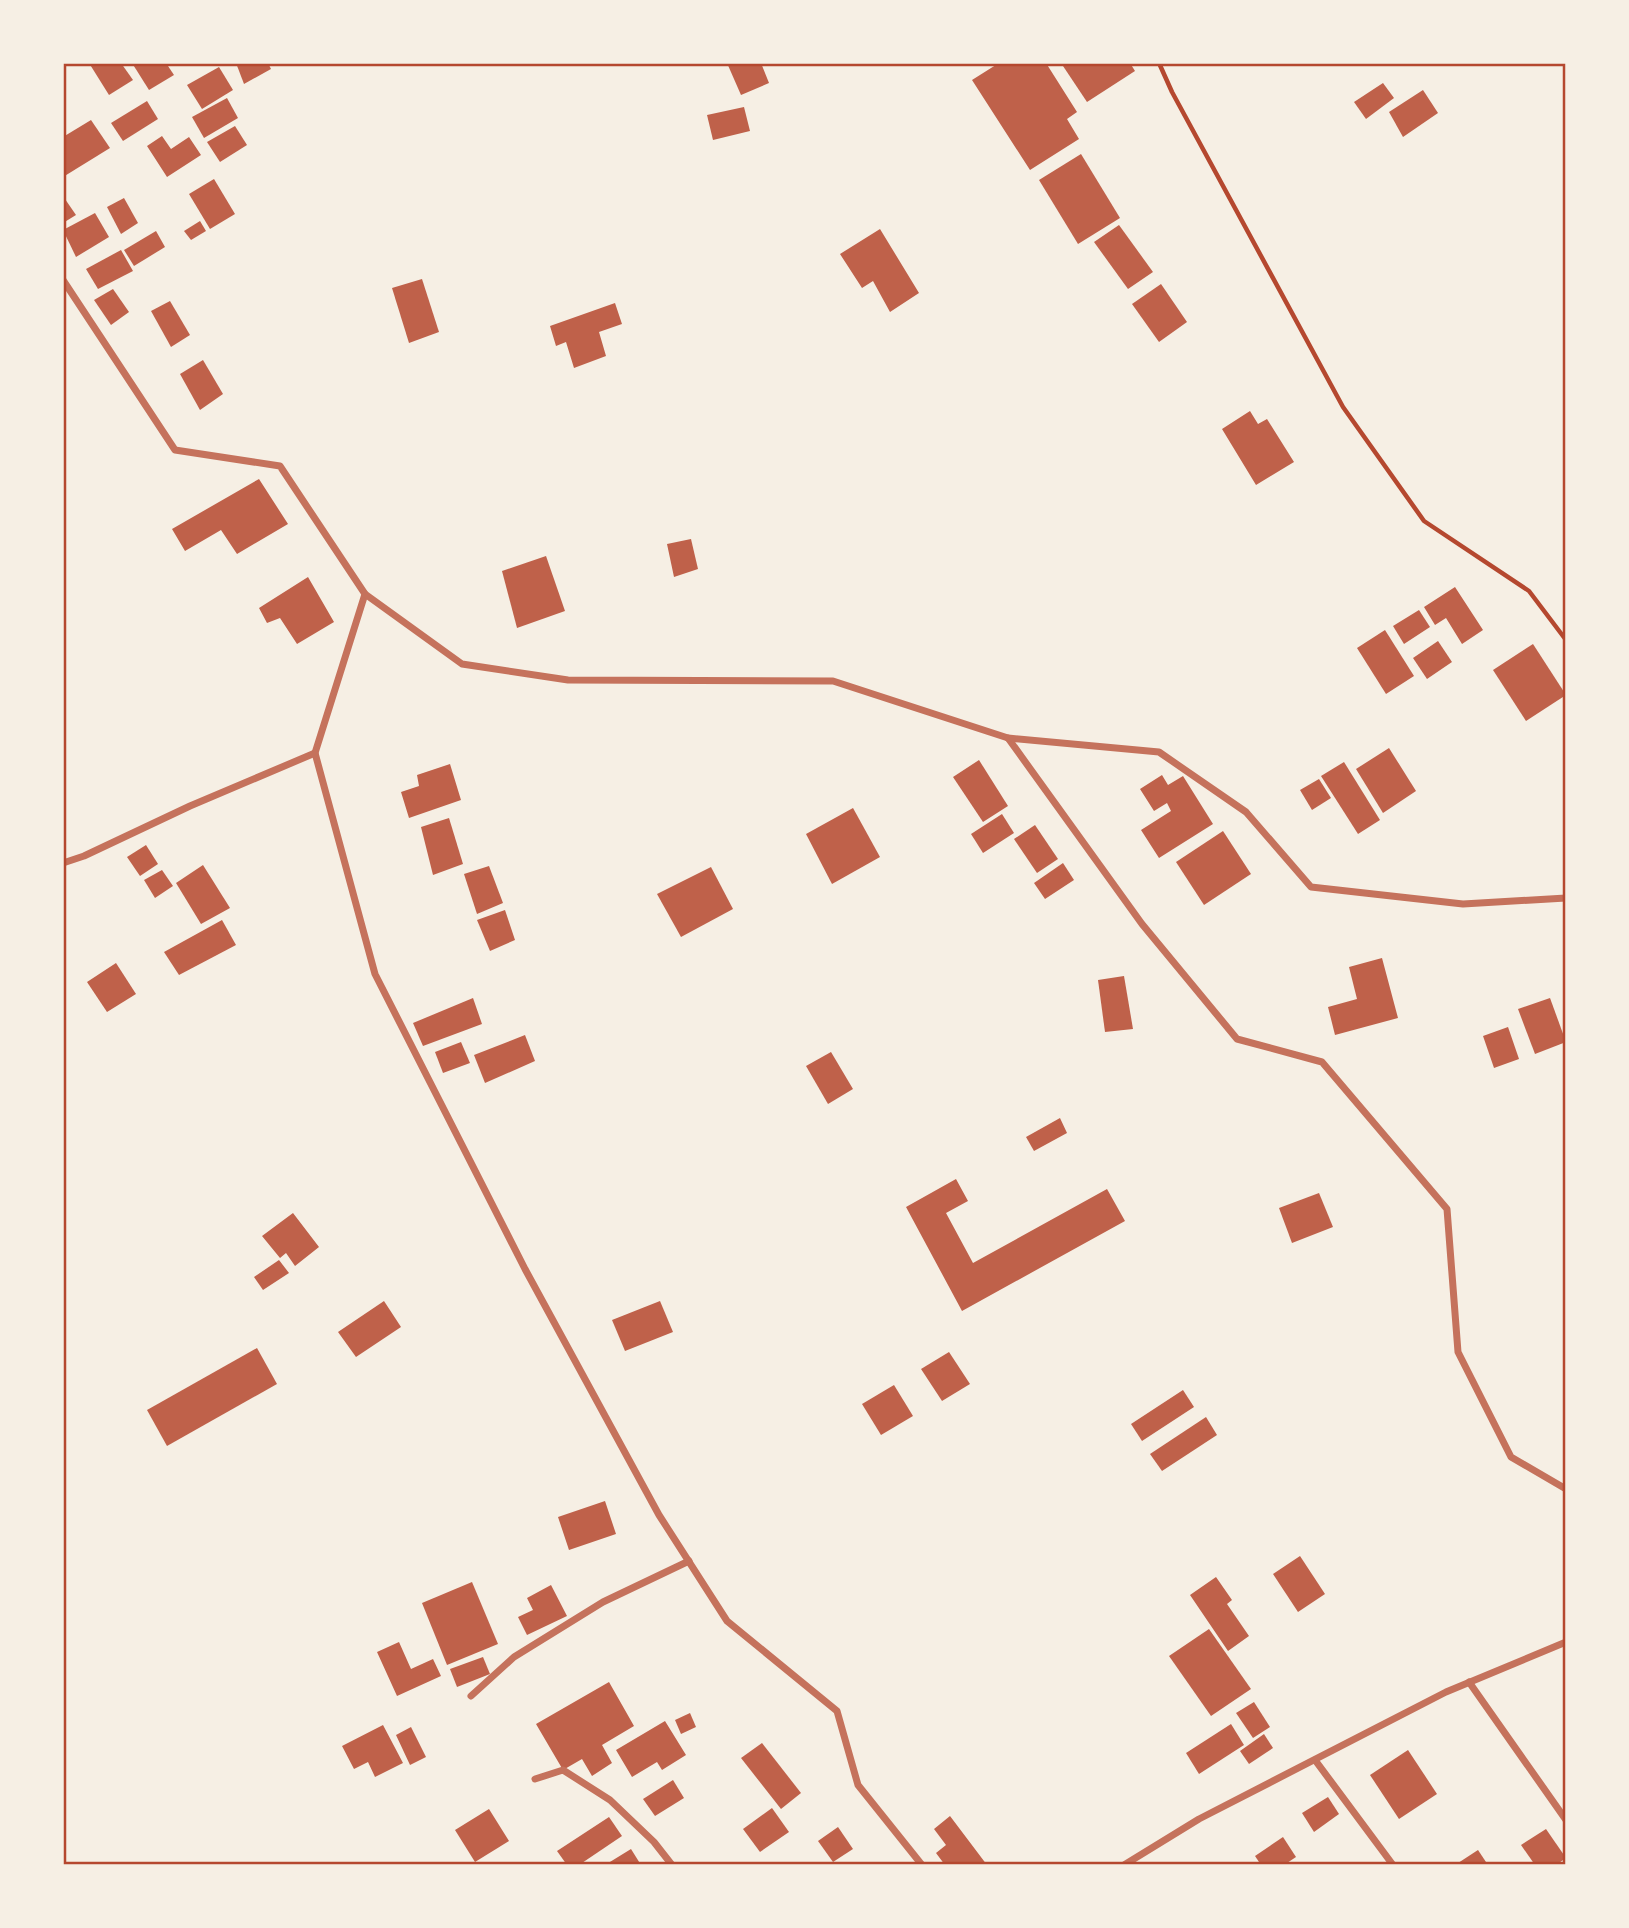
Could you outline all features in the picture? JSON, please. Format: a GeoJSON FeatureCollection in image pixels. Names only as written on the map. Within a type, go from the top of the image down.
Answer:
{"type":"FeatureCollection","features":[{"type":"Feature","properties":{"kind":"street"},"geometry":{"type":"LineString","coordinates":[[63,280],[176,450],[280,466],[365,594],[462,664],[568,680],[833,681],[1009,738],[1159,752],[1246,812],[1311,887],[1463,904],[1566,898]]}},
{"type":"Feature","properties":{"kind":"street"},"geometry":{"type":"LineString","coordinates":[[365,594],[316,753],[375,974],[525,1269],[659,1515],[727,1621],[837,1711],[858,1785],[922,1865]]}},
{"type":"Feature","properties":{"kind":"street"},"geometry":{"type":"LineString","coordinates":[[1009,738],[1142,925],[1237,1039],[1322,1062],[1447,1209],[1458,1352],[1511,1457],[1566,1489]]}},
{"type":"Feature","properties":{"kind":"street"},"geometry":{"type":"LineString","coordinates":[[63,863],[316,753]]}},
{"type":"Feature","properties":{"kind":"street"},"geometry":{"type":"LineString","coordinates":[[471,1696],[514,1657],[603,1602],[689,1561]]}},
{"type":"Feature","properties":{"kind":"street"},"geometry":{"type":"LineString","coordinates":[[1124,1865],[1199,1819],[1469,1682],[1566,1642]]}},
{"type":"Feature","properties":{"kind":"street"},"geometry":{"type":"LineString","coordinates":[[1469,1682],[1566,1819]]}},
{"type":"Feature","properties":{"kind":"street"},"geometry":{"type":"LineString","coordinates":[[1315,1760],[1393,1865]]}},
{"type":"Feature","properties":{"kind":"street"},"geometry":{"type":"LineString","coordinates":[[535,1779],[563,1770],[610,1800],[654,1842],[672,1865]]}},
{"type":"Feature","properties":{"kind":"path"},"geometry":{"type":"LineString","coordinates":[[1158,63],[1343,407],[1424,521],[1529,590],[1566,640]]}},
{"type":"Feature","properties":{"kind":"building"},"geometry":{"type":"Polygon","coordinates":[[[89,63],[121,63],[133,80],[109,95],[89,63]]]}},
{"type":"Feature","properties":{"kind":"building"},"geometry":{"type":"Polygon","coordinates":[[[132,63],[166,63],[174,75],[149,90],[132,63]]]}},
{"type":"Feature","properties":{"kind":"building"},"geometry":{"type":"Polygon","coordinates":[[[236,63],[268,63],[271,69],[244,84],[236,63]]]}},
{"type":"Feature","properties":{"kind":"building"},"geometry":{"type":"Polygon","coordinates":[[[727,63],[761,63],[769,83],[741,95],[727,63]]]}},
{"type":"Feature","properties":{"kind":"building"},"geometry":{"type":"Polygon","coordinates":[[[999,63],[1032,63],[1033,66],[1046,63],[1077,112],[1067,119],[1079,139],[1030,170],[972,80],[999,63]]]}},
{"type":"Feature","properties":{"kind":"building"},"geometry":{"type":"Polygon","coordinates":[[[1061,63],[1130,63],[1135,71],[1087,102],[1061,63]]]}},
{"type":"Feature","properties":{"kind":"building"},"geometry":{"type":"Polygon","coordinates":[[[219,67],[233,90],[202,109],[187,85],[219,67]]]}},
{"type":"Feature","properties":{"kind":"building"},"geometry":{"type":"Polygon","coordinates":[[[1383,83],[1394,98],[1366,119],[1354,102],[1383,83]]]}},
{"type":"Feature","properties":{"kind":"building"},"geometry":{"type":"Polygon","coordinates":[[[1423,90],[1438,113],[1403,137],[1389,112],[1423,90]]]}},
{"type":"Feature","properties":{"kind":"building"},"geometry":{"type":"Polygon","coordinates":[[[227,98],[238,118],[204,138],[192,117],[227,98]]]}},
{"type":"Feature","properties":{"kind":"building"},"geometry":{"type":"Polygon","coordinates":[[[147,101],[158,119],[123,141],[111,123],[147,101]]]}},
{"type":"Feature","properties":{"kind":"building"},"geometry":{"type":"Polygon","coordinates":[[[744,107],[750,131],[713,140],[707,115],[744,107]]]}},
{"type":"Feature","properties":{"kind":"building"},"geometry":{"type":"Polygon","coordinates":[[[91,120],[110,148],[63,177],[63,137],[91,120]]]}},
{"type":"Feature","properties":{"kind":"building"},"geometry":{"type":"Polygon","coordinates":[[[235,126],[247,145],[220,162],[207,142],[235,126]]]}},
{"type":"Feature","properties":{"kind":"building"},"geometry":{"type":"Polygon","coordinates":[[[162,136],[171,149],[189,137],[201,155],[167,177],[147,146],[162,136]]]}},
{"type":"Feature","properties":{"kind":"building"},"geometry":{"type":"Polygon","coordinates":[[[1081,154],[1120,218],[1078,244],[1039,180],[1081,154]]]}},
{"type":"Feature","properties":{"kind":"building"},"geometry":{"type":"Polygon","coordinates":[[[214,179],[235,214],[210,229],[189,194],[214,179]]]}},
{"type":"Feature","properties":{"kind":"building"},"geometry":{"type":"Polygon","coordinates":[[[124,198],[138,223],[121,234],[107,207],[124,198]]]}},
{"type":"Feature","properties":{"kind":"building"},"geometry":{"type":"Polygon","coordinates":[[[65,199],[76,215],[63,223],[63,200],[65,199]]]}},
{"type":"Feature","properties":{"kind":"building"},"geometry":{"type":"Polygon","coordinates":[[[95,213],[109,237],[76,257],[63,230],[95,213]]]}},
{"type":"Feature","properties":{"kind":"building"},"geometry":{"type":"Polygon","coordinates":[[[200,221],[206,231],[191,240],[184,231],[200,221]]]}},
{"type":"Feature","properties":{"kind":"building"},"geometry":{"type":"Polygon","coordinates":[[[1119,225],[1153,272],[1128,289],[1094,242],[1119,225]]]}},
{"type":"Feature","properties":{"kind":"building"},"geometry":{"type":"Polygon","coordinates":[[[880,229],[919,293],[890,312],[873,281],[862,288],[840,254],[880,229]]]}},
{"type":"Feature","properties":{"kind":"building"},"geometry":{"type":"Polygon","coordinates":[[[156,231],[165,247],[134,266],[124,250],[156,231]]]}},
{"type":"Feature","properties":{"kind":"building"},"geometry":{"type":"Polygon","coordinates":[[[121,250],[133,271],[98,289],[86,269],[121,250]]]}},
{"type":"Feature","properties":{"kind":"building"},"geometry":{"type":"Polygon","coordinates":[[[422,279],[439,332],[409,343],[392,288],[422,279]]]}},
{"type":"Feature","properties":{"kind":"building"},"geometry":{"type":"Polygon","coordinates":[[[1161,284],[1187,322],[1159,342],[1132,304],[1161,284]]]}},
{"type":"Feature","properties":{"kind":"building"},"geometry":{"type":"Polygon","coordinates":[[[113,289],[129,312],[111,325],[94,300],[113,289]]]}},
{"type":"Feature","properties":{"kind":"building"},"geometry":{"type":"Polygon","coordinates":[[[170,301],[190,335],[171,347],[151,311],[170,301]]]}},
{"type":"Feature","properties":{"kind":"building"},"geometry":{"type":"Polygon","coordinates":[[[615,303],[622,324],[599,332],[606,356],[574,368],[566,342],[556,346],[550,326],[615,303]]]}},
{"type":"Feature","properties":{"kind":"building"},"geometry":{"type":"Polygon","coordinates":[[[203,360],[223,394],[200,410],[180,374],[203,360]]]}},
{"type":"Feature","properties":{"kind":"building"},"geometry":{"type":"Polygon","coordinates":[[[1250,411],[1258,424],[1267,419],[1294,462],[1256,485],[1222,429],[1250,411]]]}},
{"type":"Feature","properties":{"kind":"building"},"geometry":{"type":"Polygon","coordinates":[[[259,479],[288,524],[237,554],[221,530],[185,551],[172,529],[259,479]]]}},
{"type":"Feature","properties":{"kind":"building"},"geometry":{"type":"Polygon","coordinates":[[[691,539],[698,569],[674,577],[667,544],[691,539]]]}},
{"type":"Feature","properties":{"kind":"building"},"geometry":{"type":"Polygon","coordinates":[[[546,556],[565,611],[517,628],[502,571],[546,556]]]}},
{"type":"Feature","properties":{"kind":"building"},"geometry":{"type":"Polygon","coordinates":[[[308,577],[334,622],[297,644],[280,618],[267,623],[259,608],[308,577]]]}},
{"type":"Feature","properties":{"kind":"building"},"geometry":{"type":"Polygon","coordinates":[[[1455,587],[1483,630],[1462,644],[1446,618],[1435,625],[1424,607],[1455,587]]]}},
{"type":"Feature","properties":{"kind":"building"},"geometry":{"type":"Polygon","coordinates":[[[1419,610],[1430,627],[1404,644],[1393,626],[1419,610]]]}},
{"type":"Feature","properties":{"kind":"building"},"geometry":{"type":"Polygon","coordinates":[[[1385,630],[1414,676],[1386,694],[1357,648],[1385,630]]]}},
{"type":"Feature","properties":{"kind":"building"},"geometry":{"type":"Polygon","coordinates":[[[1438,641],[1452,662],[1427,679],[1413,658],[1438,641]]]}},
{"type":"Feature","properties":{"kind":"building"},"geometry":{"type":"Polygon","coordinates":[[[1533,644],[1566,695],[1526,721],[1493,670],[1533,644]]]}},
{"type":"Feature","properties":{"kind":"building"},"geometry":{"type":"Polygon","coordinates":[[[1389,748],[1416,791],[1383,813],[1356,769],[1389,748]]]}},
{"type":"Feature","properties":{"kind":"building"},"geometry":{"type":"Polygon","coordinates":[[[979,760],[1008,806],[983,822],[953,777],[979,760]]]}},
{"type":"Feature","properties":{"kind":"building"},"geometry":{"type":"Polygon","coordinates":[[[1344,762],[1380,820],[1358,834],[1321,776],[1344,762]]]}},
{"type":"Feature","properties":{"kind":"building"},"geometry":{"type":"Polygon","coordinates":[[[450,764],[461,800],[409,818],[401,792],[419,786],[417,775],[450,764]]]}},
{"type":"Feature","properties":{"kind":"building"},"geometry":{"type":"Polygon","coordinates":[[[1162,775],[1168,785],[1183,776],[1213,824],[1159,858],[1141,830],[1171,811],[1167,803],[1154,811],[1140,789],[1162,775]]]}},
{"type":"Feature","properties":{"kind":"building"},"geometry":{"type":"Polygon","coordinates":[[[1319,779],[1331,798],[1312,810],[1300,790],[1319,779]]]}},
{"type":"Feature","properties":{"kind":"building"},"geometry":{"type":"Polygon","coordinates":[[[853,808],[880,857],[832,884],[806,834],[853,808]]]}},
{"type":"Feature","properties":{"kind":"building"},"geometry":{"type":"Polygon","coordinates":[[[1002,814],[1014,833],[983,853],[971,834],[1002,814]]]}},
{"type":"Feature","properties":{"kind":"building"},"geometry":{"type":"Polygon","coordinates":[[[449,818],[463,864],[433,875],[421,827],[449,818]]]}},
{"type":"Feature","properties":{"kind":"building"},"geometry":{"type":"Polygon","coordinates":[[[1035,825],[1058,859],[1037,873],[1014,839],[1035,825]]]}},
{"type":"Feature","properties":{"kind":"building"},"geometry":{"type":"Polygon","coordinates":[[[1223,831],[1251,874],[1204,905],[1176,862],[1223,831]]]}},
{"type":"Feature","properties":{"kind":"building"},"geometry":{"type":"Polygon","coordinates":[[[146,845],[158,864],[140,876],[127,857],[146,845]]]}},
{"type":"Feature","properties":{"kind":"building"},"geometry":{"type":"Polygon","coordinates":[[[1063,863],[1074,880],[1045,899],[1034,883],[1063,863]]]}},
{"type":"Feature","properties":{"kind":"building"},"geometry":{"type":"Polygon","coordinates":[[[203,865],[230,908],[201,924],[176,883],[203,865]]]}},
{"type":"Feature","properties":{"kind":"building"},"geometry":{"type":"Polygon","coordinates":[[[489,866],[503,903],[477,914],[464,874],[489,866]]]}},
{"type":"Feature","properties":{"kind":"building"},"geometry":{"type":"Polygon","coordinates":[[[711,867],[733,909],[681,937],[657,894],[711,867]]]}},
{"type":"Feature","properties":{"kind":"building"},"geometry":{"type":"Polygon","coordinates":[[[162,870],[173,886],[155,898],[144,880],[162,870]]]}},
{"type":"Feature","properties":{"kind":"building"},"geometry":{"type":"Polygon","coordinates":[[[505,910],[515,940],[490,951],[477,920],[505,910]]]}},
{"type":"Feature","properties":{"kind":"building"},"geometry":{"type":"Polygon","coordinates":[[[222,920],[236,945],[179,975],[164,952],[222,920]]]}},
{"type":"Feature","properties":{"kind":"building"},"geometry":{"type":"Polygon","coordinates":[[[1382,958],[1398,1018],[1335,1035],[1328,1007],[1357,999],[1349,967],[1382,958]]]}},
{"type":"Feature","properties":{"kind":"building"},"geometry":{"type":"Polygon","coordinates":[[[116,963],[136,994],[107,1012],[87,982],[116,963]]]}},
{"type":"Feature","properties":{"kind":"building"},"geometry":{"type":"Polygon","coordinates":[[[1124,976],[1133,1029],[1105,1032],[1098,980],[1124,976]]]}},
{"type":"Feature","properties":{"kind":"building"},"geometry":{"type":"Polygon","coordinates":[[[473,998],[482,1024],[423,1046],[413,1023],[473,998]]]}},
{"type":"Feature","properties":{"kind":"building"},"geometry":{"type":"Polygon","coordinates":[[[1550,998],[1566,1042],[1535,1054],[1518,1009],[1550,998]]]}},
{"type":"Feature","properties":{"kind":"building"},"geometry":{"type":"Polygon","coordinates":[[[1508,1027],[1519,1059],[1494,1068],[1483,1036],[1508,1027]]]}},
{"type":"Feature","properties":{"kind":"building"},"geometry":{"type":"Polygon","coordinates":[[[525,1035],[535,1061],[485,1083],[474,1055],[525,1035]]]}},
{"type":"Feature","properties":{"kind":"building"},"geometry":{"type":"Polygon","coordinates":[[[461,1042],[470,1063],[443,1073],[435,1052],[461,1042]]]}},
{"type":"Feature","properties":{"kind":"building"},"geometry":{"type":"Polygon","coordinates":[[[831,1052],[853,1089],[828,1104],[806,1066],[831,1052]]]}},
{"type":"Feature","properties":{"kind":"building"},"geometry":{"type":"Polygon","coordinates":[[[1060,1118],[1067,1133],[1034,1151],[1026,1137],[1060,1118]]]}},
{"type":"Feature","properties":{"kind":"building"},"geometry":{"type":"Polygon","coordinates":[[[956,1179],[968,1201],[946,1213],[973,1263],[1107,1189],[1125,1221],[962,1311],[906,1207],[956,1179]]]}},
{"type":"Feature","properties":{"kind":"building"},"geometry":{"type":"Polygon","coordinates":[[[1319,1193],[1333,1227],[1292,1243],[1279,1208],[1319,1193]]]}},
{"type":"Feature","properties":{"kind":"building"},"geometry":{"type":"Polygon","coordinates":[[[293,1213],[319,1247],[295,1266],[286,1253],[280,1258],[262,1236],[293,1213]]]}},
{"type":"Feature","properties":{"kind":"building"},"geometry":{"type":"Polygon","coordinates":[[[279,1260],[289,1273],[263,1290],[254,1277],[279,1260]]]}},
{"type":"Feature","properties":{"kind":"building"},"geometry":{"type":"Polygon","coordinates":[[[384,1301],[401,1327],[356,1357],[338,1332],[384,1301]]]}},
{"type":"Feature","properties":{"kind":"building"},"geometry":{"type":"Polygon","coordinates":[[[660,1301],[673,1332],[625,1351],[612,1320],[660,1301]]]}},
{"type":"Feature","properties":{"kind":"building"},"geometry":{"type":"Polygon","coordinates":[[[257,1348],[277,1384],[167,1446],[147,1410],[257,1348]]]}},
{"type":"Feature","properties":{"kind":"building"},"geometry":{"type":"Polygon","coordinates":[[[949,1352],[970,1384],[942,1401],[921,1369],[949,1352]]]}},
{"type":"Feature","properties":{"kind":"building"},"geometry":{"type":"Polygon","coordinates":[[[894,1385],[913,1416],[881,1435],[862,1404],[894,1385]]]}},
{"type":"Feature","properties":{"kind":"building"},"geometry":{"type":"Polygon","coordinates":[[[1183,1390],[1194,1407],[1142,1441],[1131,1424],[1183,1390]]]}},
{"type":"Feature","properties":{"kind":"building"},"geometry":{"type":"Polygon","coordinates":[[[1206,1417],[1217,1435],[1162,1471],[1150,1454],[1206,1417]]]}},
{"type":"Feature","properties":{"kind":"building"},"geometry":{"type":"Polygon","coordinates":[[[605,1501],[616,1534],[569,1550],[558,1517],[605,1501]]]}},
{"type":"Feature","properties":{"kind":"building"},"geometry":{"type":"Polygon","coordinates":[[[1300,1556],[1325,1594],[1298,1612],[1273,1574],[1300,1556]]]}},
{"type":"Feature","properties":{"kind":"building"},"geometry":{"type":"Polygon","coordinates":[[[1216,1577],[1232,1600],[1227,1604],[1249,1636],[1228,1651],[1190,1595],[1216,1577]]]}},
{"type":"Feature","properties":{"kind":"building"},"geometry":{"type":"Polygon","coordinates":[[[472,1582],[498,1644],[447,1665],[422,1603],[472,1582]]]}},
{"type":"Feature","properties":{"kind":"building"},"geometry":{"type":"Polygon","coordinates":[[[551,1585],[567,1616],[527,1635],[518,1617],[533,1610],[527,1598],[551,1585]]]}},
{"type":"Feature","properties":{"kind":"building"},"geometry":{"type":"Polygon","coordinates":[[[1209,1629],[1251,1689],[1211,1716],[1169,1656],[1209,1629]]]}},
{"type":"Feature","properties":{"kind":"building"},"geometry":{"type":"Polygon","coordinates":[[[399,1642],[411,1669],[433,1659],[441,1676],[397,1696],[377,1652],[399,1642]]]}},
{"type":"Feature","properties":{"kind":"building"},"geometry":{"type":"Polygon","coordinates":[[[483,1657],[490,1674],[457,1687],[450,1669],[483,1657]]]}},
{"type":"Feature","properties":{"kind":"building"},"geometry":{"type":"Polygon","coordinates":[[[609,1682],[634,1726],[602,1745],[612,1763],[592,1776],[582,1759],[563,1770],[536,1724],[609,1682]]]}},
{"type":"Feature","properties":{"kind":"building"},"geometry":{"type":"Polygon","coordinates":[[[1254,1702],[1270,1727],[1253,1738],[1236,1713],[1254,1702]]]}},
{"type":"Feature","properties":{"kind":"building"},"geometry":{"type":"Polygon","coordinates":[[[690,1713],[696,1727],[681,1734],[675,1720],[690,1713]]]}},
{"type":"Feature","properties":{"kind":"building"},"geometry":{"type":"Polygon","coordinates":[[[665,1721],[686,1755],[662,1770],[657,1762],[632,1777],[616,1750],[665,1721]]]}},
{"type":"Feature","properties":{"kind":"building"},"geometry":{"type":"Polygon","coordinates":[[[1231,1724],[1244,1745],[1199,1774],[1186,1753],[1231,1724]]]}},
{"type":"Feature","properties":{"kind":"building"},"geometry":{"type":"Polygon","coordinates":[[[383,1725],[403,1763],[375,1777],[368,1762],[354,1769],[342,1746],[383,1725]]]}},
{"type":"Feature","properties":{"kind":"building"},"geometry":{"type":"Polygon","coordinates":[[[411,1727],[426,1757],[410,1765],[396,1735],[411,1727]]]}},
{"type":"Feature","properties":{"kind":"building"},"geometry":{"type":"Polygon","coordinates":[[[1264,1734],[1273,1748],[1249,1764],[1240,1751],[1264,1734]]]}},
{"type":"Feature","properties":{"kind":"building"},"geometry":{"type":"Polygon","coordinates":[[[762,1743],[801,1793],[781,1809],[741,1758],[762,1743]]]}},
{"type":"Feature","properties":{"kind":"building"},"geometry":{"type":"Polygon","coordinates":[[[1408,1750],[1437,1794],[1399,1819],[1370,1775],[1408,1750]]]}},
{"type":"Feature","properties":{"kind":"building"},"geometry":{"type":"Polygon","coordinates":[[[673,1780],[684,1798],[655,1816],[643,1799],[673,1780]]]}},
{"type":"Feature","properties":{"kind":"building"},"geometry":{"type":"Polygon","coordinates":[[[1328,1797],[1339,1814],[1314,1832],[1302,1813],[1328,1797]]]}},
{"type":"Feature","properties":{"kind":"building"},"geometry":{"type":"Polygon","coordinates":[[[772,1808],[789,1832],[760,1852],[743,1829],[772,1808]]]}},
{"type":"Feature","properties":{"kind":"building"},"geometry":{"type":"Polygon","coordinates":[[[489,1809],[509,1841],[475,1862],[455,1830],[489,1809]]]}},
{"type":"Feature","properties":{"kind":"building"},"geometry":{"type":"Polygon","coordinates":[[[950,1816],[987,1865],[945,1865],[936,1853],[946,1845],[934,1829],[950,1816]]]}},
{"type":"Feature","properties":{"kind":"building"},"geometry":{"type":"Polygon","coordinates":[[[609,1817],[622,1836],[579,1865],[567,1865],[557,1851],[609,1817]]]}},
{"type":"Feature","properties":{"kind":"building"},"geometry":{"type":"Polygon","coordinates":[[[838,1827],[853,1849],[833,1862],[818,1841],[838,1827]]]}},
{"type":"Feature","properties":{"kind":"building"},"geometry":{"type":"Polygon","coordinates":[[[1546,1829],[1566,1858],[1556,1865],[1535,1865],[1521,1845],[1546,1829]]]}},
{"type":"Feature","properties":{"kind":"building"},"geometry":{"type":"Polygon","coordinates":[[[1283,1837],[1296,1857],[1284,1865],[1261,1865],[1255,1856],[1283,1837]]]}},
{"type":"Feature","properties":{"kind":"building"},"geometry":{"type":"Polygon","coordinates":[[[631,1849],[641,1865],[605,1865],[631,1849]]]}},
{"type":"Feature","properties":{"kind":"building"},"geometry":{"type":"Polygon","coordinates":[[[1478,1850],[1488,1865],[1455,1865],[1478,1850]]]}}]}
